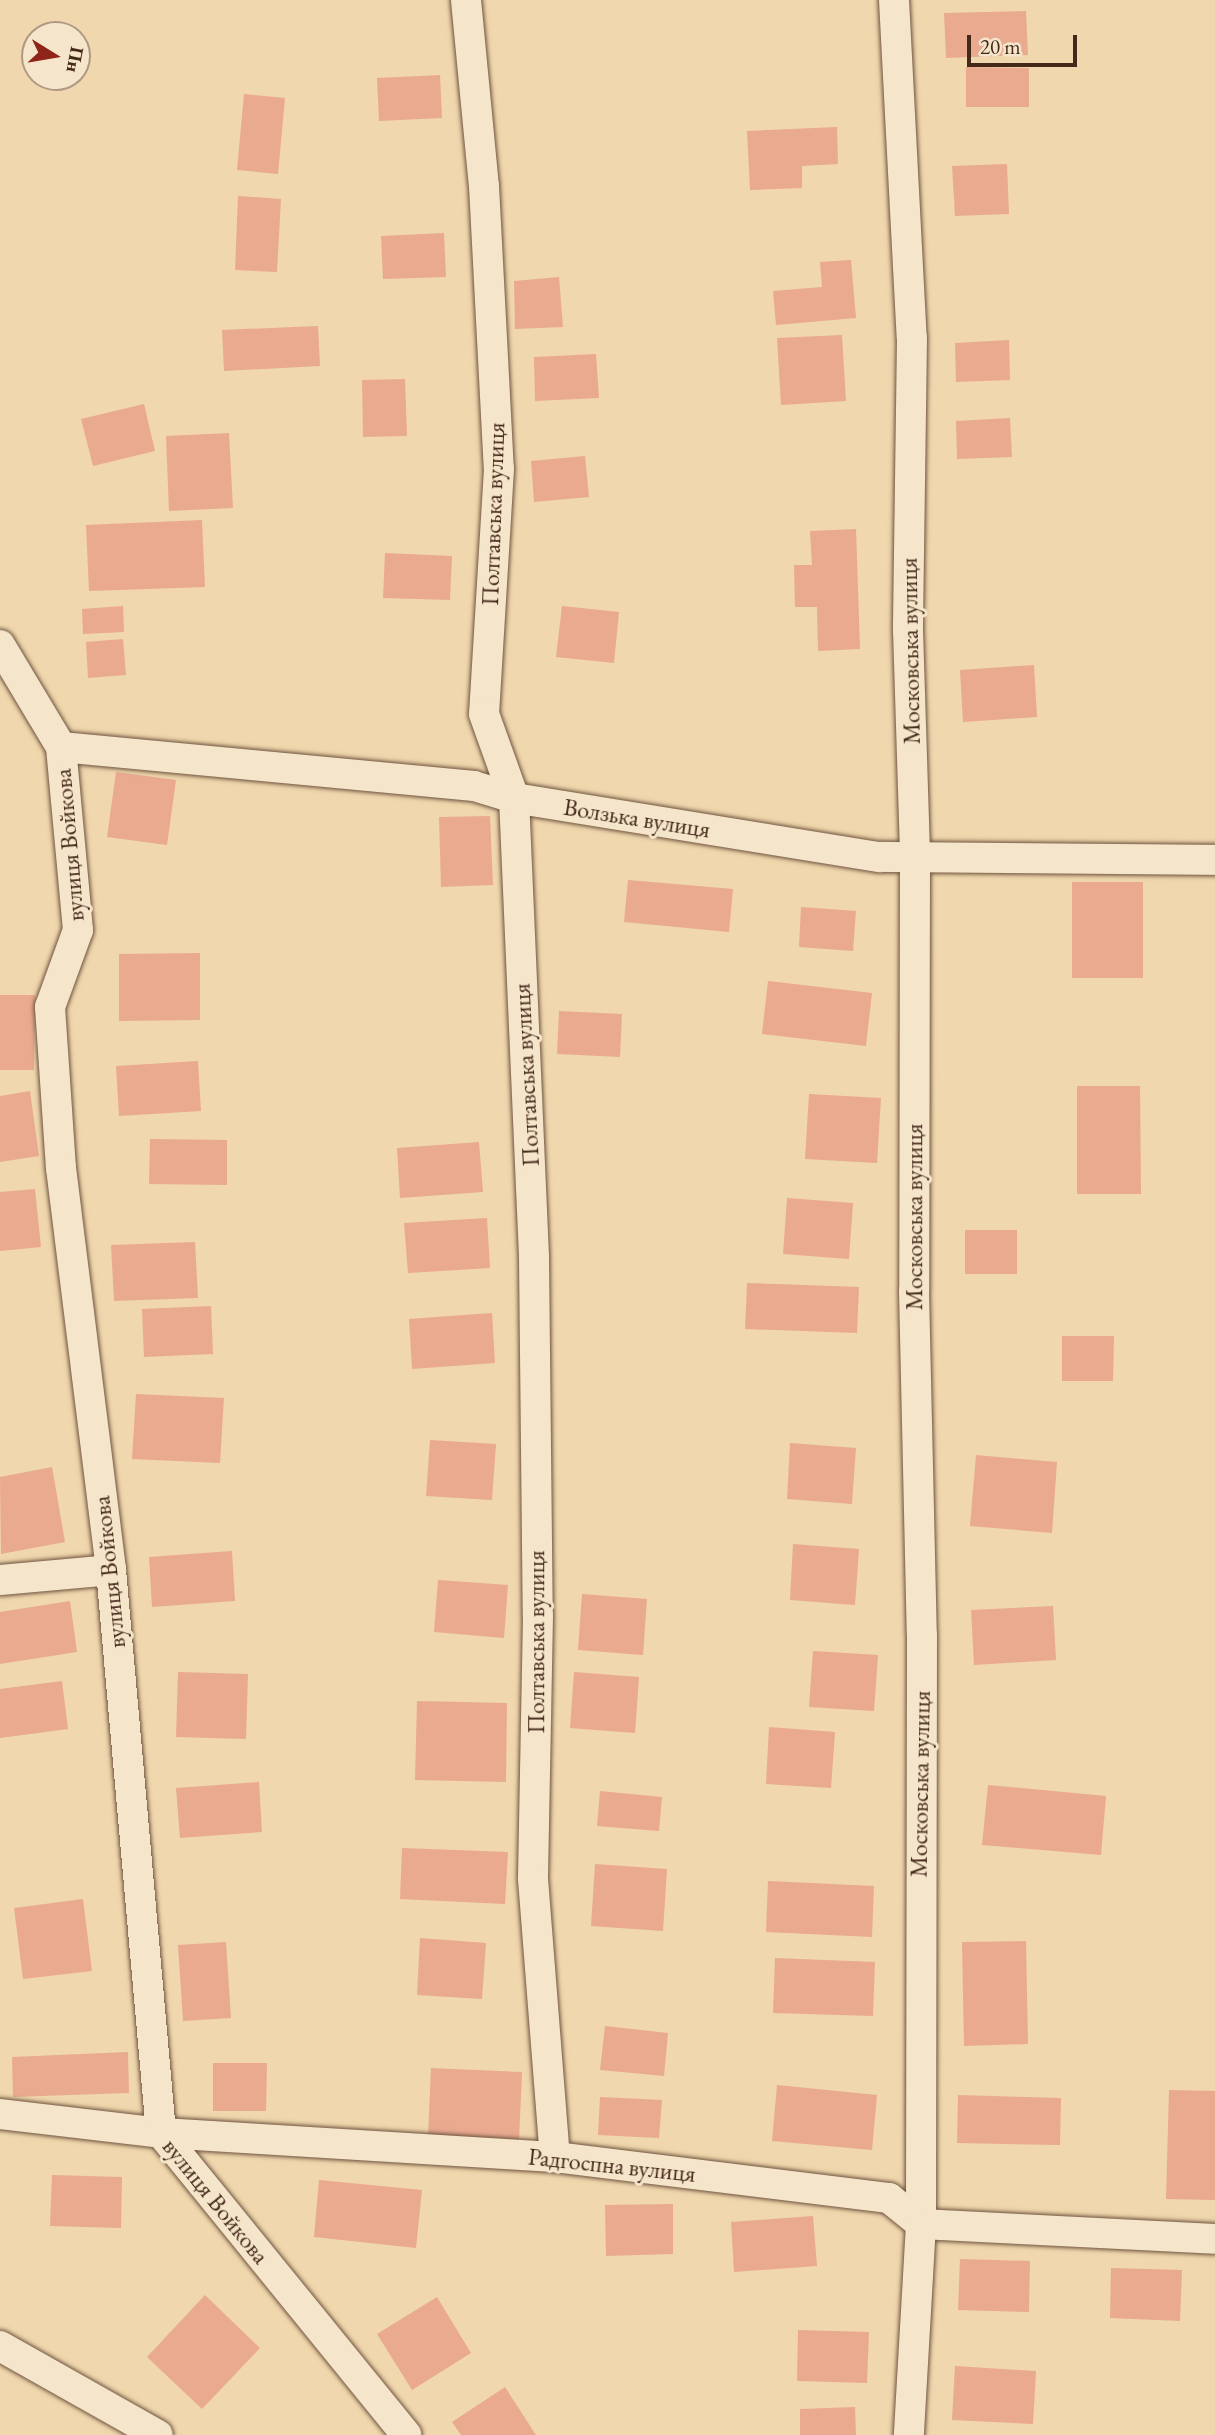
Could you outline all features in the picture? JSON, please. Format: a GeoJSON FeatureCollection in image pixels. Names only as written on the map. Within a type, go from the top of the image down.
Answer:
{"type":"FeatureCollection","features":[{"type":"Feature","properties":{"kind":"street","name":"Полтавська вулиця"},"geometry":{"type":"LineString","coordinates":[[466,0],[484,186],[499,469],[484,715],[514,798],[534,1257],[538,1616],[533,1879],[555,2157]]}},
{"type":"Feature","properties":{"kind":"street","name":"Московська вулиця"},"geometry":{"type":"LineString","coordinates":[[894,0],[912,338],[908,629],[915,857],[912,1032],[922,1635],[921,2224],[909,2435]]}},
{"type":"Feature","properties":{"kind":"street","name":"вулиця Войкова"},"geometry":{"type":"LineString","coordinates":[[0,645],[61,747],[78,930],[50,1007],[61,1168],[111,1570],[161,2133],[406,2435]]}},
{"type":"Feature","properties":{"kind":"street","name":"Волзька вулиця"},"geometry":{"type":"LineString","coordinates":[[61,747],[474,786],[514,798],[880,857],[1215,860]]}},
{"type":"Feature","properties":{"kind":"street"},"geometry":{"type":"LineString","coordinates":[[0,1580],[111,1570]]}},
{"type":"Feature","properties":{"kind":"street","name":"Радгоспна вулиця"},"geometry":{"type":"LineString","coordinates":[[0,2114],[161,2133],[555,2157],[888,2198],[921,2224]]}},
{"type":"Feature","properties":{"kind":"street"},"geometry":{"type":"LineString","coordinates":[[921,2224],[1215,2239]]}},
{"type":"Feature","properties":{"kind":"street"},"geometry":{"type":"LineString","coordinates":[[0,2346],[158,2435]]}},
{"type":"Feature","properties":{"kind":"building"},"geometry":{"type":"Polygon","coordinates":[[[1026,11],[1028,55],[946,58],[944,13],[1026,11]]]}},
{"type":"Feature","properties":{"kind":"building"},"geometry":{"type":"Polygon","coordinates":[[[966,67],[1029,68],[1029,107],[966,107],[966,67]]]}},
{"type":"Feature","properties":{"kind":"building"},"geometry":{"type":"Polygon","coordinates":[[[440,75],[442,118],[379,121],[377,78],[440,75]]]}},
{"type":"Feature","properties":{"kind":"building"},"geometry":{"type":"Polygon","coordinates":[[[244,94],[285,98],[278,174],[237,170],[244,94]]]}},
{"type":"Feature","properties":{"kind":"building"},"geometry":{"type":"Polygon","coordinates":[[[837,127],[838,164],[802,166],[802,188],[750,190],[747,131],[837,127]]]}},
{"type":"Feature","properties":{"kind":"building"},"geometry":{"type":"Polygon","coordinates":[[[1007,164],[1009,214],[955,216],[952,166],[1007,164]]]}},
{"type":"Feature","properties":{"kind":"building"},"geometry":{"type":"Polygon","coordinates":[[[238,196],[281,199],[277,272],[235,270],[238,196]]]}},
{"type":"Feature","properties":{"kind":"building"},"geometry":{"type":"Polygon","coordinates":[[[444,233],[446,277],[383,279],[381,236],[444,233]]]}},
{"type":"Feature","properties":{"kind":"building"},"geometry":{"type":"Polygon","coordinates":[[[851,260],[856,318],[776,325],[773,291],[822,287],[820,262],[851,260]]]}},
{"type":"Feature","properties":{"kind":"building"},"geometry":{"type":"Polygon","coordinates":[[[559,277],[563,327],[515,329],[514,281],[559,277]]]}},
{"type":"Feature","properties":{"kind":"building"},"geometry":{"type":"Polygon","coordinates":[[[318,326],[320,366],[224,371],[222,330],[318,326]]]}},
{"type":"Feature","properties":{"kind":"building"},"geometry":{"type":"Polygon","coordinates":[[[842,335],[846,401],[781,405],[777,338],[842,335]]]}},
{"type":"Feature","properties":{"kind":"building"},"geometry":{"type":"Polygon","coordinates":[[[1009,340],[1010,380],[956,382],[955,343],[1009,340]]]}},
{"type":"Feature","properties":{"kind":"building"},"geometry":{"type":"Polygon","coordinates":[[[596,354],[599,398],[535,401],[534,357],[596,354]]]}},
{"type":"Feature","properties":{"kind":"building"},"geometry":{"type":"Polygon","coordinates":[[[405,379],[407,436],[363,437],[362,380],[405,379]]]}},
{"type":"Feature","properties":{"kind":"building"},"geometry":{"type":"Polygon","coordinates":[[[144,404],[155,451],[93,466],[81,419],[144,404]]]}},
{"type":"Feature","properties":{"kind":"building"},"geometry":{"type":"Polygon","coordinates":[[[1010,418],[1012,457],[957,459],[956,421],[1010,418]]]}},
{"type":"Feature","properties":{"kind":"building"},"geometry":{"type":"Polygon","coordinates":[[[229,433],[233,508],[169,511],[166,436],[229,433]]]}},
{"type":"Feature","properties":{"kind":"building"},"geometry":{"type":"Polygon","coordinates":[[[585,456],[589,497],[534,502],[531,461],[585,456]]]}},
{"type":"Feature","properties":{"kind":"building"},"geometry":{"type":"Polygon","coordinates":[[[202,520],[205,587],[89,591],[86,525],[202,520]]]}},
{"type":"Feature","properties":{"kind":"building"},"geometry":{"type":"Polygon","coordinates":[[[856,529],[860,649],[818,651],[817,607],[795,607],[794,565],[812,565],[810,531],[856,529]]]}},
{"type":"Feature","properties":{"kind":"building"},"geometry":{"type":"Polygon","coordinates":[[[385,553],[452,556],[450,600],[383,598],[385,553]]]}},
{"type":"Feature","properties":{"kind":"building"},"geometry":{"type":"Polygon","coordinates":[[[123,606],[124,632],[83,634],[82,609],[123,606]]]}},
{"type":"Feature","properties":{"kind":"building"},"geometry":{"type":"Polygon","coordinates":[[[562,606],[619,612],[614,663],[556,657],[562,606]]]}},
{"type":"Feature","properties":{"kind":"building"},"geometry":{"type":"Polygon","coordinates":[[[123,639],[126,675],[88,678],[86,642],[123,639]]]}},
{"type":"Feature","properties":{"kind":"building"},"geometry":{"type":"Polygon","coordinates":[[[1034,665],[1037,717],[963,722],[960,670],[1034,665]]]}},
{"type":"Feature","properties":{"kind":"building"},"geometry":{"type":"Polygon","coordinates":[[[116,772],[176,780],[167,845],[107,837],[116,772]]]}},
{"type":"Feature","properties":{"kind":"building"},"geometry":{"type":"Polygon","coordinates":[[[490,816],[493,885],[441,887],[439,817],[490,816]]]}},
{"type":"Feature","properties":{"kind":"building"},"geometry":{"type":"Polygon","coordinates":[[[628,880],[733,889],[729,932],[624,922],[628,880]]]}},
{"type":"Feature","properties":{"kind":"building"},"geometry":{"type":"Polygon","coordinates":[[[1072,882],[1143,882],[1143,978],[1072,978],[1072,882]]]}},
{"type":"Feature","properties":{"kind":"building"},"geometry":{"type":"Polygon","coordinates":[[[801,907],[856,911],[853,951],[799,947],[801,907]]]}},
{"type":"Feature","properties":{"kind":"building"},"geometry":{"type":"Polygon","coordinates":[[[200,953],[200,1020],[119,1021],[119,954],[200,953]]]}},
{"type":"Feature","properties":{"kind":"building"},"geometry":{"type":"Polygon","coordinates":[[[768,981],[872,993],[866,1046],[762,1034],[768,981]]]}},
{"type":"Feature","properties":{"kind":"building"},"geometry":{"type":"Polygon","coordinates":[[[0,995],[35,995],[34,1070],[0,1070],[0,995]]]}},
{"type":"Feature","properties":{"kind":"building"},"geometry":{"type":"Polygon","coordinates":[[[559,1011],[622,1014],[620,1057],[557,1054],[559,1011]]]}},
{"type":"Feature","properties":{"kind":"building"},"geometry":{"type":"Polygon","coordinates":[[[198,1061],[201,1111],[119,1116],[116,1066],[198,1061]]]}},
{"type":"Feature","properties":{"kind":"building"},"geometry":{"type":"Polygon","coordinates":[[[1077,1086],[1140,1086],[1141,1194],[1077,1194],[1077,1086]]]}},
{"type":"Feature","properties":{"kind":"building"},"geometry":{"type":"Polygon","coordinates":[[[30,1091],[39,1156],[0,1162],[0,1096],[30,1091]]]}},
{"type":"Feature","properties":{"kind":"building"},"geometry":{"type":"Polygon","coordinates":[[[809,1094],[881,1098],[877,1163],[805,1159],[809,1094]]]}},
{"type":"Feature","properties":{"kind":"building"},"geometry":{"type":"Polygon","coordinates":[[[150,1139],[227,1140],[227,1185],[149,1184],[150,1139]]]}},
{"type":"Feature","properties":{"kind":"building"},"geometry":{"type":"Polygon","coordinates":[[[479,1142],[483,1192],[400,1198],[397,1148],[479,1142]]]}},
{"type":"Feature","properties":{"kind":"building"},"geometry":{"type":"Polygon","coordinates":[[[35,1189],[41,1247],[0,1251],[0,1192],[35,1189]]]}},
{"type":"Feature","properties":{"kind":"building"},"geometry":{"type":"Polygon","coordinates":[[[787,1198],[853,1203],[849,1259],[783,1254],[787,1198]]]}},
{"type":"Feature","properties":{"kind":"building"},"geometry":{"type":"Polygon","coordinates":[[[487,1218],[490,1268],[408,1273],[404,1223],[487,1218]]]}},
{"type":"Feature","properties":{"kind":"building"},"geometry":{"type":"Polygon","coordinates":[[[965,1230],[1017,1230],[1017,1274],[965,1274],[965,1230]]]}},
{"type":"Feature","properties":{"kind":"building"},"geometry":{"type":"Polygon","coordinates":[[[195,1242],[198,1298],[114,1301],[111,1245],[195,1242]]]}},
{"type":"Feature","properties":{"kind":"building"},"geometry":{"type":"Polygon","coordinates":[[[747,1283],[859,1287],[857,1333],[745,1329],[747,1283]]]}},
{"type":"Feature","properties":{"kind":"building"},"geometry":{"type":"Polygon","coordinates":[[[211,1306],[213,1354],[144,1357],[142,1309],[211,1306]]]}},
{"type":"Feature","properties":{"kind":"building"},"geometry":{"type":"Polygon","coordinates":[[[492,1313],[495,1363],[412,1369],[409,1319],[492,1313]]]}},
{"type":"Feature","properties":{"kind":"building"},"geometry":{"type":"Polygon","coordinates":[[[1062,1336],[1114,1336],[1113,1381],[1062,1381],[1062,1336]]]}},
{"type":"Feature","properties":{"kind":"building"},"geometry":{"type":"Polygon","coordinates":[[[136,1394],[224,1398],[220,1463],[132,1459],[136,1394]]]}},
{"type":"Feature","properties":{"kind":"building"},"geometry":{"type":"Polygon","coordinates":[[[430,1440],[496,1444],[492,1500],[426,1496],[430,1440]]]}},
{"type":"Feature","properties":{"kind":"building"},"geometry":{"type":"Polygon","coordinates":[[[790,1443],[856,1448],[852,1504],[787,1499],[790,1443]]]}},
{"type":"Feature","properties":{"kind":"building"},"geometry":{"type":"Polygon","coordinates":[[[976,1455],[1057,1462],[1052,1533],[970,1526],[976,1455]]]}},
{"type":"Feature","properties":{"kind":"building"},"geometry":{"type":"Polygon","coordinates":[[[52,1467],[65,1542],[1,1554],[0,1477],[52,1467]]]}},
{"type":"Feature","properties":{"kind":"building"},"geometry":{"type":"Polygon","coordinates":[[[793,1544],[859,1549],[855,1605],[790,1600],[793,1544]]]}},
{"type":"Feature","properties":{"kind":"building"},"geometry":{"type":"Polygon","coordinates":[[[232,1551],[235,1601],[152,1607],[149,1557],[232,1551]]]}},
{"type":"Feature","properties":{"kind":"building"},"geometry":{"type":"Polygon","coordinates":[[[438,1580],[508,1585],[504,1638],[434,1632],[438,1580]]]}},
{"type":"Feature","properties":{"kind":"building"},"geometry":{"type":"Polygon","coordinates":[[[582,1594],[647,1599],[643,1655],[578,1650],[582,1594]]]}},
{"type":"Feature","properties":{"kind":"building"},"geometry":{"type":"Polygon","coordinates":[[[70,1601],[77,1652],[0,1664],[0,1612],[70,1601]]]}},
{"type":"Feature","properties":{"kind":"building"},"geometry":{"type":"Polygon","coordinates":[[[1053,1606],[1056,1660],[974,1665],[971,1610],[1053,1606]]]}},
{"type":"Feature","properties":{"kind":"building"},"geometry":{"type":"Polygon","coordinates":[[[813,1651],[878,1655],[874,1711],[809,1707],[813,1651]]]}},
{"type":"Feature","properties":{"kind":"building"},"geometry":{"type":"Polygon","coordinates":[[[178,1672],[248,1674],[246,1739],[176,1737],[178,1672]]]}},
{"type":"Feature","properties":{"kind":"building"},"geometry":{"type":"Polygon","coordinates":[[[574,1672],[639,1677],[635,1733],[570,1728],[574,1672]]]}},
{"type":"Feature","properties":{"kind":"building"},"geometry":{"type":"Polygon","coordinates":[[[62,1681],[68,1729],[0,1738],[0,1689],[62,1681]]]}},
{"type":"Feature","properties":{"kind":"building"},"geometry":{"type":"Polygon","coordinates":[[[417,1701],[507,1703],[506,1782],[415,1780],[417,1701]]]}},
{"type":"Feature","properties":{"kind":"building"},"geometry":{"type":"Polygon","coordinates":[[[769,1727],[835,1732],[831,1788],[766,1784],[769,1727]]]}},
{"type":"Feature","properties":{"kind":"building"},"geometry":{"type":"Polygon","coordinates":[[[259,1782],[262,1832],[180,1838],[176,1788],[259,1782]]]}},
{"type":"Feature","properties":{"kind":"building"},"geometry":{"type":"Polygon","coordinates":[[[988,1785],[1106,1796],[1101,1855],[982,1845],[988,1785]]]}},
{"type":"Feature","properties":{"kind":"building"},"geometry":{"type":"Polygon","coordinates":[[[600,1791],[662,1797],[659,1831],[597,1826],[600,1791]]]}},
{"type":"Feature","properties":{"kind":"building"},"geometry":{"type":"Polygon","coordinates":[[[402,1848],[508,1852],[505,1904],[400,1899],[402,1848]]]}},
{"type":"Feature","properties":{"kind":"building"},"geometry":{"type":"Polygon","coordinates":[[[595,1864],[667,1869],[663,1931],[591,1926],[595,1864]]]}},
{"type":"Feature","properties":{"kind":"building"},"geometry":{"type":"Polygon","coordinates":[[[768,1881],[874,1886],[872,1937],[766,1932],[768,1881]]]}},
{"type":"Feature","properties":{"kind":"building"},"geometry":{"type":"Polygon","coordinates":[[[83,1899],[92,1971],[23,1979],[14,1908],[83,1899]]]}},
{"type":"Feature","properties":{"kind":"building"},"geometry":{"type":"Polygon","coordinates":[[[420,1938],[486,1943],[482,1999],[417,1995],[420,1938]]]}},
{"type":"Feature","properties":{"kind":"building"},"geometry":{"type":"Polygon","coordinates":[[[1026,1941],[1028,2044],[964,2046],[962,1942],[1026,1941]]]}},
{"type":"Feature","properties":{"kind":"building"},"geometry":{"type":"Polygon","coordinates":[[[226,1942],[231,2018],[183,2021],[178,1945],[226,1942]]]}},
{"type":"Feature","properties":{"kind":"building"},"geometry":{"type":"Polygon","coordinates":[[[775,1958],[875,1962],[873,2016],[773,2013],[775,1958]]]}},
{"type":"Feature","properties":{"kind":"building"},"geometry":{"type":"Polygon","coordinates":[[[605,2026],[668,2033],[664,2076],[600,2070],[605,2026]]]}},
{"type":"Feature","properties":{"kind":"building"},"geometry":{"type":"Polygon","coordinates":[[[128,2052],[129,2093],[13,2097],[12,2057],[128,2052]]]}},
{"type":"Feature","properties":{"kind":"building"},"geometry":{"type":"Polygon","coordinates":[[[213,2063],[267,2063],[266,2111],[213,2111],[213,2063]]]}},
{"type":"Feature","properties":{"kind":"building"},"geometry":{"type":"Polygon","coordinates":[[[431,2068],[522,2072],[519,2140],[428,2136],[431,2068]]]}},
{"type":"Feature","properties":{"kind":"building"},"geometry":{"type":"Polygon","coordinates":[[[777,2085],[877,2095],[872,2150],[772,2141],[777,2085]]]}},
{"type":"Feature","properties":{"kind":"building"},"geometry":{"type":"Polygon","coordinates":[[[1169,2090],[1215,2091],[1215,2200],[1166,2199],[1169,2090]]]}},
{"type":"Feature","properties":{"kind":"building"},"geometry":{"type":"Polygon","coordinates":[[[958,2095],[1061,2098],[1060,2145],[957,2143],[958,2095]]]}},
{"type":"Feature","properties":{"kind":"building"},"geometry":{"type":"Polygon","coordinates":[[[600,2097],[662,2100],[659,2138],[598,2135],[600,2097]]]}},
{"type":"Feature","properties":{"kind":"building"},"geometry":{"type":"Polygon","coordinates":[[[52,2175],[122,2177],[121,2228],[50,2226],[52,2175]]]}},
{"type":"Feature","properties":{"kind":"building"},"geometry":{"type":"Polygon","coordinates":[[[319,2180],[422,2190],[416,2248],[314,2237],[319,2180]]]}},
{"type":"Feature","properties":{"kind":"building"},"geometry":{"type":"Polygon","coordinates":[[[673,2204],[673,2254],[606,2256],[605,2205],[673,2204]]]}},
{"type":"Feature","properties":{"kind":"building"},"geometry":{"type":"Polygon","coordinates":[[[813,2216],[817,2266],[734,2272],[731,2222],[813,2216]]]}},
{"type":"Feature","properties":{"kind":"building"},"geometry":{"type":"Polygon","coordinates":[[[960,2259],[1030,2261],[1029,2312],[958,2310],[960,2259]]]}},
{"type":"Feature","properties":{"kind":"building"},"geometry":{"type":"Polygon","coordinates":[[[1111,2268],[1182,2270],[1180,2321],[1110,2318],[1111,2268]]]}},
{"type":"Feature","properties":{"kind":"building"},"geometry":{"type":"Polygon","coordinates":[[[205,2295],[260,2348],[202,2409],[147,2357],[205,2295]]]}},
{"type":"Feature","properties":{"kind":"building"},"geometry":{"type":"Polygon","coordinates":[[[437,2297],[471,2353],[412,2390],[377,2334],[437,2297]]]}},
{"type":"Feature","properties":{"kind":"building"},"geometry":{"type":"Polygon","coordinates":[[[798,2330],[869,2332],[867,2383],[797,2381],[798,2330]]]}},
{"type":"Feature","properties":{"kind":"building"},"geometry":{"type":"Polygon","coordinates":[[[955,2366],[1036,2371],[1033,2424],[952,2420],[955,2366]]]}},
{"type":"Feature","properties":{"kind":"building"},"geometry":{"type":"Polygon","coordinates":[[[505,2387],[536,2435],[461,2435],[452,2422],[505,2387]]]}},
{"type":"Feature","properties":{"kind":"building"},"geometry":{"type":"Polygon","coordinates":[[[855,2407],[856,2435],[800,2435],[800,2409],[855,2407]]]}}]}
